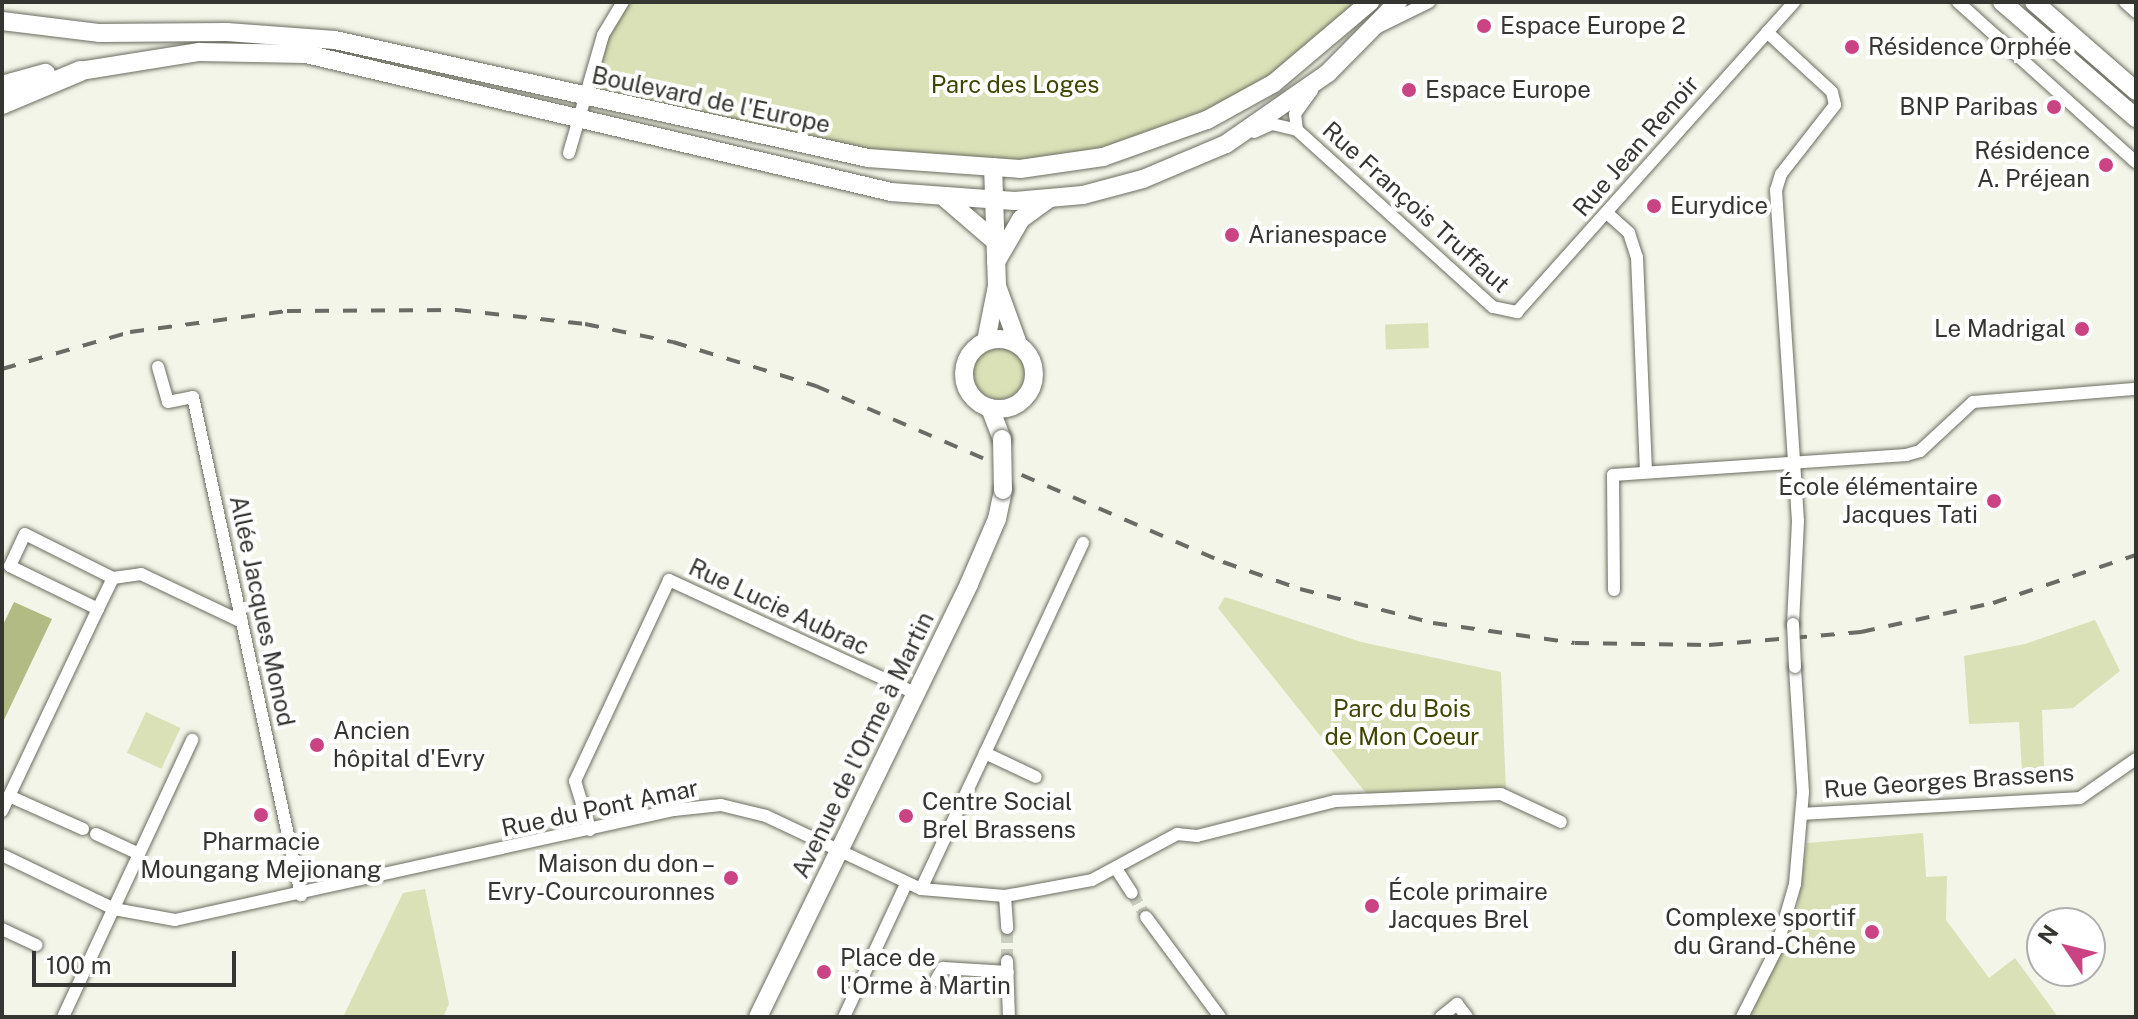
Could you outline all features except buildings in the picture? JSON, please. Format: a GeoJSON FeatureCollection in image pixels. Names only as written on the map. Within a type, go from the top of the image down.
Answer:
{"type":"FeatureCollection","features":[{"type":"Feature","properties":{"kind":"main road","name":"Boulevard de l'Europe"},"geometry":{"type":"LineString","coordinates":[[2,21],[100,33],[227,32],[335,40],[868,158],[1020,169],[1103,157],[1207,120],[1274,83],[1370,2]]}},
{"type":"Feature","properties":{"kind":"main road","name":"Boulevard de l'Europe"},"geometry":{"type":"LineString","coordinates":[[80,71],[199,52],[306,54],[891,192],[946,199],[1049,199],[1143,179],[1226,144],[1328,73],[1398,2]]}},
{"type":"Feature","properties":{"kind":"main road"},"geometry":{"type":"LineString","coordinates":[[2002,2],[2136,118]]}},
{"type":"Feature","properties":{"kind":"main road"},"geometry":{"type":"LineString","coordinates":[[2034,2],[2136,91]]}},
{"type":"Feature","properties":{"kind":"main road"},"geometry":{"type":"LineString","coordinates":[[2,86],[80,71]]}},
{"type":"Feature","properties":{"kind":"main road"},"geometry":{"type":"LineString","coordinates":[[2,104],[80,71]]}},
{"type":"Feature","properties":{"kind":"main road"},"geometry":{"type":"LineString","coordinates":[[993,167],[997,286],[986,341],[969,355],[964,376],[971,396],[990,408],[1013,407]]}},
{"type":"Feature","properties":{"kind":"main road"},"geometry":{"type":"LineString","coordinates":[[946,199],[995,241]]}},
{"type":"Feature","properties":{"kind":"main road"},"geometry":{"type":"LineString","coordinates":[[996,262],[1021,219],[1049,199]]}},
{"type":"Feature","properties":{"kind":"main road"},"geometry":{"type":"LineString","coordinates":[[997,286],[1018,344],[1035,371],[1030,392],[1013,407],[1002,439]]}},
{"type":"Feature","properties":{"kind":"main road"},"geometry":{"type":"LineString","coordinates":[[986,341],[1018,344]]}},
{"type":"Feature","properties":{"kind":"main road"},"geometry":{"type":"LineString","coordinates":[[990,408],[1002,439]]}},
{"type":"Feature","properties":{"kind":"main road","name":"Avenue de l'Orme à Martin"},"geometry":{"type":"LineString","coordinates":[[758,1017],[988,542],[1003,490],[1002,439]]}},
{"type":"Feature","properties":{"kind":"street"},"geometry":{"type":"LineString","coordinates":[[569,153],[603,35],[623,2]]}},
{"type":"Feature","properties":{"kind":"street"},"geometry":{"type":"LineString","coordinates":[[1373,29],[1429,2]]}},
{"type":"Feature","properties":{"kind":"street","name":"Rue Jean Renoir"},"geometry":{"type":"LineString","coordinates":[[1507,313],[1525,304],[1794,2]]}},
{"type":"Feature","properties":{"kind":"street"},"geometry":{"type":"LineString","coordinates":[[1958,2],[2136,162]]}},
{"type":"Feature","properties":{"kind":"street"},"geometry":{"type":"LineString","coordinates":[[2125,2],[2136,12]]}},
{"type":"Feature","properties":{"kind":"street"},"geometry":{"type":"LineString","coordinates":[[1742,1017],[1787,917],[1802,814],[1793,624],[1795,462],[1776,190],[1781,174],[1835,105],[1832,92],[1767,32]]}},
{"type":"Feature","properties":{"kind":"street","name":"Rue François Truffaut"},"geometry":{"type":"LineString","coordinates":[[1297,130],[1295,114],[1328,73]]}},
{"type":"Feature","properties":{"kind":"street","name":"Rue François Truffaut"},"geometry":{"type":"LineString","coordinates":[[1226,144],[1272,124],[1297,130],[1493,307],[1507,313]]}},
{"type":"Feature","properties":{"kind":"street"},"geometry":{"type":"LineString","coordinates":[[1607,213],[1629,233],[1637,257],[1646,470]]}},
{"type":"Feature","properties":{"kind":"street","name":"Allée Jacques Monod"},"geometry":{"type":"LineString","coordinates":[[158,367],[168,402],[193,397],[301,895]]}},
{"type":"Feature","properties":{"kind":"street"},"geometry":{"type":"LineString","coordinates":[[1614,590],[1610,480],[1646,470],[1920,451],[1973,402],[2136,389]]}},
{"type":"Feature","properties":{"kind":"street"},"geometry":{"type":"LineString","coordinates":[[98,609],[10,566],[25,534],[113,578],[141,574],[242,622]]}},
{"type":"Feature","properties":{"kind":"street"},"geometry":{"type":"LineString","coordinates":[[921,889],[1083,543]]}},
{"type":"Feature","properties":{"kind":"street"},"geometry":{"type":"LineString","coordinates":[[2,811],[113,578]]}},
{"type":"Feature","properties":{"kind":"street","name":"Rue Lucie Aubrac"},"geometry":{"type":"LineString","coordinates":[[590,830],[575,781],[669,580],[915,693]]}},
{"type":"Feature","properties":{"kind":"street"},"geometry":{"type":"LineString","coordinates":[[63,1017],[192,740]]}},
{"type":"Feature","properties":{"kind":"street"},"geometry":{"type":"LineString","coordinates":[[985,753],[1036,777]]}},
{"type":"Feature","properties":{"kind":"street","name":"Rue Georges Brassens"},"geometry":{"type":"LineString","coordinates":[[1802,814],[2080,798],[2136,759]]}},
{"type":"Feature","properties":{"kind":"street","name":"Rue du Pont Amar"},"geometry":{"type":"LineString","coordinates":[[2,855],[114,909],[175,920],[301,895],[674,810],[721,805],[766,816],[837,853],[921,889],[1005,896],[1065,888],[1117,870],[1177,834],[1197,836],[1335,801],[1501,794],[1561,822]]}},
{"type":"Feature","properties":{"kind":"street"},"geometry":{"type":"LineString","coordinates":[[9,796],[83,829]]}},
{"type":"Feature","properties":{"kind":"street"},"geometry":{"type":"LineString","coordinates":[[96,834],[139,854]]}},
{"type":"Feature","properties":{"kind":"street"},"geometry":{"type":"LineString","coordinates":[[1117,870],[1132,893]]}},
{"type":"Feature","properties":{"kind":"street"},"geometry":{"type":"LineString","coordinates":[[844,1017],[906,884]]}},
{"type":"Feature","properties":{"kind":"street"},"geometry":{"type":"LineString","coordinates":[[1005,896],[1007,928]]}},
{"type":"Feature","properties":{"kind":"street"},"geometry":{"type":"LineString","coordinates":[[1146,917],[1220,1017]]}},
{"type":"Feature","properties":{"kind":"street"},"geometry":{"type":"LineString","coordinates":[[2,929],[36,945]]}},
{"type":"Feature","properties":{"kind":"street"},"geometry":{"type":"LineString","coordinates":[[936,980],[943,968],[1007,967],[1009,1017]]}},
{"type":"Feature","properties":{"kind":"street"},"geometry":{"type":"LineString","coordinates":[[1441,1017],[1457,1004],[1467,1017]]}},
{"type":"Feature","properties":{"kind":"green space","name":"Parc des Loges"},"geometry":{"type":"Polygon","coordinates":[[[623,2],[1370,2],[1350,22],[1207,120],[1059,165],[868,158],[584,97],[603,35],[623,2]]]}},
{"type":"Feature","properties":{"kind":"green space"},"geometry":{"type":"Polygon","coordinates":[[[1428,323],[1429,348],[1386,349],[1385,325],[1428,323]]]}},
{"type":"Feature","properties":{"kind":"green space"},"geometry":{"type":"Polygon","coordinates":[[[999,347],[1018,354],[1025,373],[1018,392],[999,399],[980,392],[973,373],[980,354],[999,347]]]}},
{"type":"Feature","properties":{"kind":"green space","name":"Parc du Bois de Mon Coeur"},"geometry":{"type":"Polygon","coordinates":[[[1225,597],[1361,642],[1501,672],[1506,791],[1370,798],[1218,608],[1225,597]]]}},
{"type":"Feature","properties":{"kind":"green space"},"geometry":{"type":"Polygon","coordinates":[[[2095,620],[2120,671],[2073,708],[2042,710],[2044,768],[2022,770],[2019,722],[1969,724],[1964,656],[2025,644],[2095,620]]]}},
{"type":"Feature","properties":{"kind":"green space"},"geometry":{"type":"Polygon","coordinates":[[[146,712],[180,728],[161,769],[127,753],[146,712]]]}},
{"type":"Feature","properties":{"kind":"green space","name":"Complexe sportif du Grand-Chêne"},"geometry":{"type":"Polygon","coordinates":[[[1923,833],[1926,877],[1947,876],[1946,920],[1989,978],[2015,958],[2026,973],[2026,987],[2036,987],[2058,1017],[1751,1017],[1797,910],[1807,843],[1923,833]]]}},
{"type":"Feature","properties":{"kind":"green space"},"geometry":{"type":"Polygon","coordinates":[[[425,889],[449,1004],[443,1017],[343,1017],[403,893],[425,889]]]}},
{"type":"Feature","properties":{"kind":"shaded area"},"geometry":{"type":"Polygon","coordinates":[[[14,602],[52,619],[2,724],[2,627],[14,602]]]}},
{"type":"Feature","properties":{"kind":"tunnel"},"geometry":{"type":"LineString","coordinates":[[1132,893],[1146,917]]}},
{"type":"Feature","properties":{"kind":"tunnel"},"geometry":{"type":"LineString","coordinates":[[1007,928],[1007,961]]}},
{"type":"Feature","properties":{"kind":"railway"},"geometry":{"type":"LineString","coordinates":[[2,369],[130,332],[287,311],[457,310],[585,324],[673,342],[816,386],[1223,562],[1300,589],[1433,623],[1575,643],[1709,645],[1861,632],[1993,603],[2136,555]]}},
{"type":"Feature","properties":{"kind":"place","name":"Espace Europe 2"},"geometry":{"type":"Point","coordinates":[1484,26]}},
{"type":"Feature","properties":{"kind":"place","name":"Résidence Orphée"},"geometry":{"type":"Point","coordinates":[1852,47]}},
{"type":"Feature","properties":{"kind":"place","name":"Espace Europe"},"geometry":{"type":"Point","coordinates":[1409,90]}},
{"type":"Feature","properties":{"kind":"place","name":"BNP Paribas"},"geometry":{"type":"Point","coordinates":[2054,107]}},
{"type":"Feature","properties":{"kind":"place","name":"Résidence A. Préjean"},"geometry":{"type":"Point","coordinates":[2106,165]}},
{"type":"Feature","properties":{"kind":"place","name":"Eurydice"},"geometry":{"type":"Point","coordinates":[1654,206]}},
{"type":"Feature","properties":{"kind":"place","name":"Arianespace"},"geometry":{"type":"Point","coordinates":[1232,235]}},
{"type":"Feature","properties":{"kind":"place","name":"Le Madrigal"},"geometry":{"type":"Point","coordinates":[2082,329]}},
{"type":"Feature","properties":{"kind":"place","name":"École élémentaire Jacques Tati"},"geometry":{"type":"Point","coordinates":[1994,501]}},
{"type":"Feature","properties":{"kind":"place","name":"Ancien hôpital d'Evry"},"geometry":{"type":"Point","coordinates":[317,745]}},
{"type":"Feature","properties":{"kind":"place","name":"Pharmacie Moungang Mejionang"},"geometry":{"type":"Point","coordinates":[261,815]}},
{"type":"Feature","properties":{"kind":"place","name":"Centre Social Brel Brassens"},"geometry":{"type":"Point","coordinates":[906,816]}},
{"type":"Feature","properties":{"kind":"place","name":"Maison du don – Evry-Courcouronnes"},"geometry":{"type":"Point","coordinates":[731,878]}},
{"type":"Feature","properties":{"kind":"place","name":"École primaire Jacques Brel"},"geometry":{"type":"Point","coordinates":[1372,906]}},
{"type":"Feature","properties":{"kind":"place","name":"Complexe sportif du Grand-Chêne"},"geometry":{"type":"Point","coordinates":[1872,932]}},
{"type":"Feature","properties":{"kind":"place","name":"Place de l'Orme à Martin"},"geometry":{"type":"Point","coordinates":[824,972]}}]}
